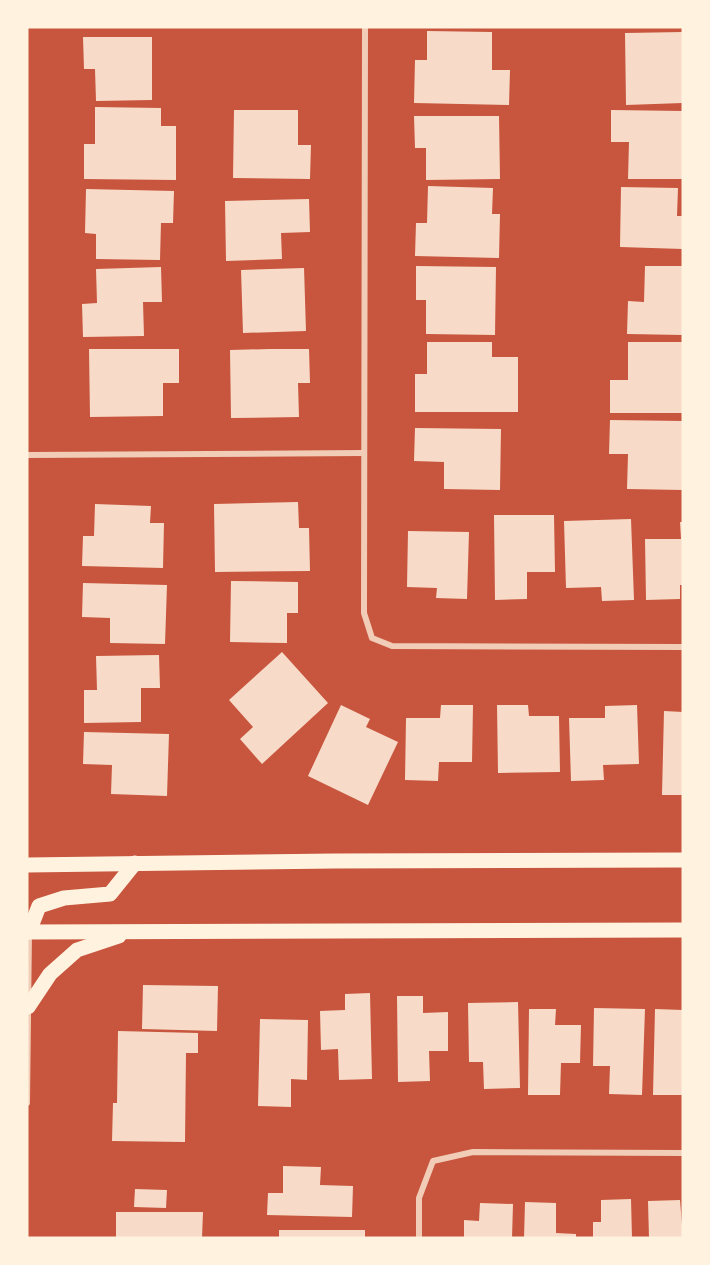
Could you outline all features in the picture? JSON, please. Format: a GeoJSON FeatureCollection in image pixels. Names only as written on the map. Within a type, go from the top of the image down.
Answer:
{"type":"FeatureCollection","features":[{"type":"Feature","properties":{"kind":"main road"},"geometry":{"type":"LineString","coordinates":[[27,866],[135,863],[683,860]]}},
{"type":"Feature","properties":{"kind":"main road"},"geometry":{"type":"LineString","coordinates":[[135,863],[110,894],[63,898],[39,906],[28,932],[683,930]]}},
{"type":"Feature","properties":{"kind":"main road"},"geometry":{"type":"LineString","coordinates":[[28,1007],[51,974],[76,950],[132,932]]}},
{"type":"Feature","properties":{"kind":"street"},"geometry":{"type":"LineString","coordinates":[[365,27],[364,613],[372,638],[392,646],[683,647]]}},
{"type":"Feature","properties":{"kind":"street"},"geometry":{"type":"LineString","coordinates":[[27,454],[364,453]]}},
{"type":"Feature","properties":{"kind":"street"},"geometry":{"type":"LineString","coordinates":[[27,1103],[28,932]]}},
{"type":"Feature","properties":{"kind":"street"},"geometry":{"type":"LineString","coordinates":[[419,1238],[419,1198],[433,1161],[473,1152],[683,1153]]}},
{"type":"Feature","properties":{"kind":"building"},"geometry":{"type":"Polygon","coordinates":[[[427,31],[492,32],[492,70],[510,70],[509,105],[414,103],[415,60],[427,60],[427,31]]]}},
{"type":"Feature","properties":{"kind":"building"},"geometry":{"type":"Polygon","coordinates":[[[683,32],[683,103],[626,105],[625,33],[683,32]]]}},
{"type":"Feature","properties":{"kind":"building"},"geometry":{"type":"Polygon","coordinates":[[[83,37],[152,37],[152,100],[96,101],[95,69],[84,69],[83,37]]]}},
{"type":"Feature","properties":{"kind":"building"},"geometry":{"type":"Polygon","coordinates":[[[95,107],[161,108],[161,126],[176,126],[176,180],[84,179],[84,144],[95,144],[95,107]]]}},
{"type":"Feature","properties":{"kind":"building"},"geometry":{"type":"Polygon","coordinates":[[[234,110],[298,110],[298,145],[311,145],[310,179],[233,178],[234,110]]]}},
{"type":"Feature","properties":{"kind":"building"},"geometry":{"type":"Polygon","coordinates":[[[611,110],[683,111],[683,179],[628,179],[629,142],[611,142],[611,110]]]}},
{"type":"Feature","properties":{"kind":"building"},"geometry":{"type":"Polygon","coordinates":[[[414,116],[499,116],[500,179],[426,180],[426,148],[415,148],[414,116]]]}},
{"type":"Feature","properties":{"kind":"building"},"geometry":{"type":"Polygon","coordinates":[[[428,186],[493,188],[492,214],[500,214],[499,258],[415,256],[416,223],[427,223],[428,186]]]}},
{"type":"Feature","properties":{"kind":"building"},"geometry":{"type":"Polygon","coordinates":[[[621,187],[678,188],[677,216],[683,216],[683,249],[620,247],[621,187]]]}},
{"type":"Feature","properties":{"kind":"building"},"geometry":{"type":"Polygon","coordinates":[[[86,189],[174,191],[173,223],[161,223],[160,260],[96,259],[96,234],[85,233],[86,189]]]}},
{"type":"Feature","properties":{"kind":"building"},"geometry":{"type":"Polygon","coordinates":[[[309,199],[310,232],[281,233],[282,259],[226,261],[225,201],[309,199]]]}},
{"type":"Feature","properties":{"kind":"building"},"geometry":{"type":"Polygon","coordinates":[[[416,266],[496,267],[495,335],[426,334],[426,300],[416,300],[416,266]]]}},
{"type":"Feature","properties":{"kind":"building"},"geometry":{"type":"Polygon","coordinates":[[[645,266],[683,266],[683,335],[627,334],[628,301],[644,302],[645,266]]]}},
{"type":"Feature","properties":{"kind":"building"},"geometry":{"type":"Polygon","coordinates":[[[161,267],[162,302],[143,302],[144,336],[83,337],[82,304],[97,303],[96,269],[161,267]]]}},
{"type":"Feature","properties":{"kind":"building"},"geometry":{"type":"Polygon","coordinates":[[[304,268],[306,331],[243,333],[241,270],[304,268]]]}},
{"type":"Feature","properties":{"kind":"building"},"geometry":{"type":"Polygon","coordinates":[[[427,342],[492,342],[492,357],[518,357],[518,412],[415,412],[415,374],[427,374],[427,342]]]}},
{"type":"Feature","properties":{"kind":"building"},"geometry":{"type":"Polygon","coordinates":[[[628,342],[683,342],[683,413],[610,413],[610,380],[628,380],[628,342]]]}},
{"type":"Feature","properties":{"kind":"building"},"geometry":{"type":"Polygon","coordinates":[[[89,349],[179,349],[179,383],[163,383],[163,416],[90,417],[89,349]]]}},
{"type":"Feature","properties":{"kind":"building"},"geometry":{"type":"Polygon","coordinates":[[[309,349],[310,383],[298,383],[299,417],[231,418],[230,350],[309,349]]]}},
{"type":"Feature","properties":{"kind":"building"},"geometry":{"type":"Polygon","coordinates":[[[610,420],[683,421],[683,490],[627,489],[628,454],[609,454],[610,420]]]}},
{"type":"Feature","properties":{"kind":"building"},"geometry":{"type":"Polygon","coordinates":[[[415,428],[501,429],[500,490],[444,489],[444,462],[414,461],[415,428]]]}},
{"type":"Feature","properties":{"kind":"building"},"geometry":{"type":"Polygon","coordinates":[[[298,502],[299,528],[309,528],[310,571],[215,572],[214,504],[298,502]]]}},
{"type":"Feature","properties":{"kind":"building"},"geometry":{"type":"Polygon","coordinates":[[[95,504],[151,506],[150,523],[164,523],[163,568],[82,566],[83,536],[94,536],[95,504]]]}},
{"type":"Feature","properties":{"kind":"building"},"geometry":{"type":"Polygon","coordinates":[[[494,515],[554,515],[555,572],[527,572],[527,599],[495,600],[494,515]]]}},
{"type":"Feature","properties":{"kind":"building"},"geometry":{"type":"Polygon","coordinates":[[[631,519],[634,600],[602,601],[601,587],[566,588],[564,521],[631,519]]]}},
{"type":"Feature","properties":{"kind":"building"},"geometry":{"type":"Polygon","coordinates":[[[680,522],[683,522],[683,585],[680,585],[680,599],[646,600],[645,539],[681,539],[680,522]]]}},
{"type":"Feature","properties":{"kind":"building"},"geometry":{"type":"Polygon","coordinates":[[[408,531],[469,532],[467,599],[436,598],[437,588],[407,587],[408,531]]]}},
{"type":"Feature","properties":{"kind":"building"},"geometry":{"type":"Polygon","coordinates":[[[231,581],[298,582],[298,613],[287,613],[287,643],[230,642],[231,581]]]}},
{"type":"Feature","properties":{"kind":"building"},"geometry":{"type":"Polygon","coordinates":[[[83,583],[167,585],[165,644],[110,643],[110,618],[82,617],[83,583]]]}},
{"type":"Feature","properties":{"kind":"building"},"geometry":{"type":"Polygon","coordinates":[[[282,652],[328,703],[262,764],[240,739],[253,727],[229,700],[282,652]]]}},
{"type":"Feature","properties":{"kind":"building"},"geometry":{"type":"Polygon","coordinates":[[[159,655],[160,688],[141,688],[141,722],[84,723],[84,690],[97,690],[96,656],[159,655]]]}},
{"type":"Feature","properties":{"kind":"building"},"geometry":{"type":"Polygon","coordinates":[[[341,705],[370,719],[366,727],[398,742],[368,805],[308,776],[341,705]]]}},
{"type":"Feature","properties":{"kind":"building"},"geometry":{"type":"Polygon","coordinates":[[[441,705],[473,705],[472,762],[439,762],[438,781],[405,780],[406,718],[440,718],[441,705]]]}},
{"type":"Feature","properties":{"kind":"building"},"geometry":{"type":"Polygon","coordinates":[[[497,705],[528,705],[529,716],[559,716],[560,772],[498,773],[497,705]]]}},
{"type":"Feature","properties":{"kind":"building"},"geometry":{"type":"Polygon","coordinates":[[[637,705],[639,764],[603,765],[604,780],[571,781],[569,718],[605,718],[605,706],[637,705]]]}},
{"type":"Feature","properties":{"kind":"building"},"geometry":{"type":"Polygon","coordinates":[[[664,711],[683,712],[683,795],[662,795],[664,711]]]}},
{"type":"Feature","properties":{"kind":"building"},"geometry":{"type":"Polygon","coordinates":[[[84,732],[169,734],[167,796],[111,794],[112,765],[83,764],[84,732]]]}},
{"type":"Feature","properties":{"kind":"building"},"geometry":{"type":"Polygon","coordinates":[[[143,985],[218,986],[217,1031],[142,1029],[143,985]]]}},
{"type":"Feature","properties":{"kind":"building"},"geometry":{"type":"Polygon","coordinates":[[[370,993],[372,1079],[339,1080],[338,1049],[321,1050],[320,1011],[345,1010],[345,994],[370,993]]]}},
{"type":"Feature","properties":{"kind":"building"},"geometry":{"type":"Polygon","coordinates":[[[397,996],[423,996],[423,1013],[448,1012],[448,1051],[429,1051],[430,1081],[398,1082],[397,996]]]}},
{"type":"Feature","properties":{"kind":"building"},"geometry":{"type":"Polygon","coordinates":[[[518,1002],[520,1088],[484,1089],[483,1062],[469,1062],[468,1003],[518,1002]]]}},
{"type":"Feature","properties":{"kind":"building"},"geometry":{"type":"Polygon","coordinates":[[[594,1008],[645,1009],[642,1095],[609,1094],[610,1066],[593,1066],[594,1008]]]}},
{"type":"Feature","properties":{"kind":"building"},"geometry":{"type":"Polygon","coordinates":[[[529,1009],[556,1009],[555,1025],[581,1025],[580,1063],[561,1063],[560,1095],[528,1095],[529,1009]]]}},
{"type":"Feature","properties":{"kind":"building"},"geometry":{"type":"Polygon","coordinates":[[[655,1009],[683,1010],[683,1095],[653,1095],[655,1009]]]}},
{"type":"Feature","properties":{"kind":"building"},"geometry":{"type":"Polygon","coordinates":[[[260,1019],[308,1020],[307,1080],[291,1079],[291,1107],[258,1106],[260,1019]]]}},
{"type":"Feature","properties":{"kind":"building"},"geometry":{"type":"Polygon","coordinates":[[[118,1031],[198,1033],[198,1053],[186,1053],[185,1142],[112,1141],[113,1103],[117,1103],[118,1031]]]}},
{"type":"Feature","properties":{"kind":"building"},"geometry":{"type":"Polygon","coordinates":[[[283,1166],[321,1167],[320,1185],[353,1186],[352,1217],[267,1215],[268,1193],[283,1193],[283,1166]]]}},
{"type":"Feature","properties":{"kind":"building"},"geometry":{"type":"Polygon","coordinates":[[[135,1189],[167,1190],[166,1208],[134,1207],[135,1189]]]}},
{"type":"Feature","properties":{"kind":"building"},"geometry":{"type":"Polygon","coordinates":[[[631,1199],[632,1238],[593,1238],[593,1222],[601,1222],[601,1200],[631,1199]]]}},
{"type":"Feature","properties":{"kind":"building"},"geometry":{"type":"Polygon","coordinates":[[[680,1200],[683,1238],[649,1238],[648,1201],[680,1200]]]}},
{"type":"Feature","properties":{"kind":"building"},"geometry":{"type":"Polygon","coordinates":[[[525,1202],[556,1203],[556,1233],[576,1234],[576,1238],[524,1238],[525,1202]]]}},
{"type":"Feature","properties":{"kind":"building"},"geometry":{"type":"Polygon","coordinates":[[[480,1203],[513,1204],[512,1238],[464,1238],[464,1220],[479,1221],[480,1203]]]}},
{"type":"Feature","properties":{"kind":"building"},"geometry":{"type":"Polygon","coordinates":[[[116,1212],[203,1212],[202,1238],[116,1238],[116,1212]]]}},
{"type":"Feature","properties":{"kind":"building"},"geometry":{"type":"Polygon","coordinates":[[[279,1230],[365,1230],[365,1238],[279,1238],[279,1230]]]}}]}
